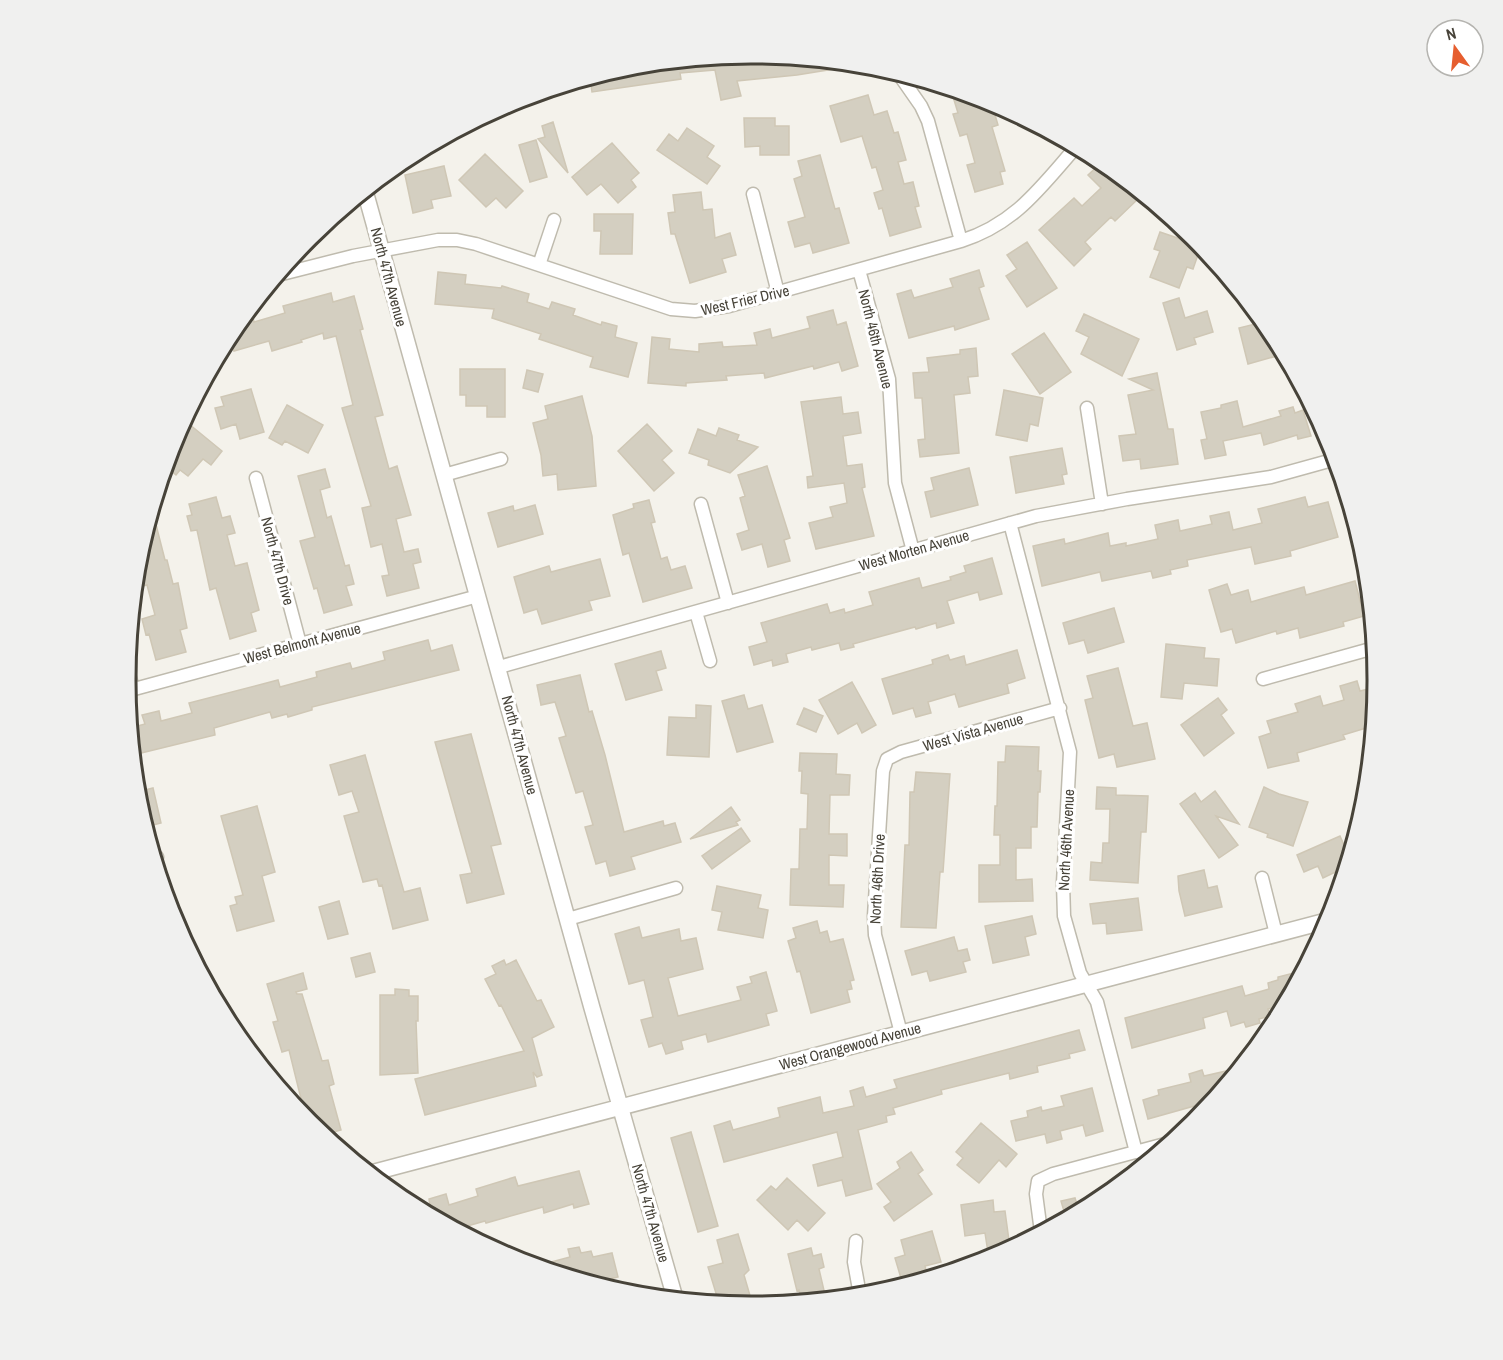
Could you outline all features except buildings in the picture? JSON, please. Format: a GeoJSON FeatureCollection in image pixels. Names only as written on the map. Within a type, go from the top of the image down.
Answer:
{"type":"FeatureCollection","features":[{"type":"Feature","properties":{"kind":"street"},"geometry":{"type":"LineString","coordinates":[[905,84],[928,121],[961,242]]}},
{"type":"Feature","properties":{"kind":"street","name":"West Frier Drive"},"geometry":{"type":"LineString","coordinates":[[291,271],[353,255],[382,252],[438,240],[457,240],[476,244],[671,309],[695,311],[718,308],[961,242],[990,230],[1029,200],[1070,154]]}},
{"type":"Feature","properties":{"kind":"street"},"geometry":{"type":"LineString","coordinates":[[753,194],[778,293]]}},
{"type":"Feature","properties":{"kind":"street","name":"North 47th Avenue"},"geometry":{"type":"LineString","coordinates":[[367,200],[673,1290]]}},
{"type":"Feature","properties":{"kind":"street"},"geometry":{"type":"LineString","coordinates":[[539,265],[555,220]]}},
{"type":"Feature","properties":{"kind":"street","name":"North 46th Avenue"},"geometry":{"type":"LineString","coordinates":[[859,270],[889,379],[896,483],[913,551]]}},
{"type":"Feature","properties":{"kind":"street"},"geometry":{"type":"LineString","coordinates":[[1087,408],[1102,504]]}},
{"type":"Feature","properties":{"kind":"street"},"geometry":{"type":"LineString","coordinates":[[444,475],[501,459]]}},
{"type":"Feature","properties":{"kind":"street","name":"West Morten Avenue"},"geometry":{"type":"LineString","coordinates":[[499,667],[1010,523],[1071,509],[1271,477],[1326,462]]}},
{"type":"Feature","properties":{"kind":"street","name":"North 47th Drive"},"geometry":{"type":"LineString","coordinates":[[256,478],[300,644]]}},
{"type":"Feature","properties":{"kind":"street"},"geometry":{"type":"LineString","coordinates":[[701,504],[728,603]]}},
{"type":"Feature","properties":{"kind":"street","name":"North 46th Avenue"},"geometry":{"type":"LineString","coordinates":[[1010,523],[1070,752],[1063,883],[1064,916],[1080,972],[1097,1002],[1136,1152]]}},
{"type":"Feature","properties":{"kind":"street","name":"West Belmont Avenue"},"geometry":{"type":"LineString","coordinates":[[136,688],[478,596]]}},
{"type":"Feature","properties":{"kind":"street"},"geometry":{"type":"LineString","coordinates":[[696,612],[710,661]]}},
{"type":"Feature","properties":{"kind":"street"},"geometry":{"type":"LineString","coordinates":[[1263,679],[1366,650]]}},
{"type":"Feature","properties":{"kind":"street","name":"West Vista Avenue"},"geometry":{"type":"LineString","coordinates":[[887,759],[901,752],[1060,708]]}},
{"type":"Feature","properties":{"kind":"street","name":"North 46th Drive"},"geometry":{"type":"LineString","coordinates":[[887,759],[883,771],[874,916],[878,949],[901,1033]]}},
{"type":"Feature","properties":{"kind":"street"},"geometry":{"type":"LineString","coordinates":[[1262,878],[1276,934]]}},
{"type":"Feature","properties":{"kind":"street"},"geometry":{"type":"LineString","coordinates":[[568,919],[676,888]]}},
{"type":"Feature","properties":{"kind":"street","name":"West Orangewood Avenue"},"geometry":{"type":"LineString","coordinates":[[380,1170],[1317,923]]}},
{"type":"Feature","properties":{"kind":"street"},"geometry":{"type":"LineString","coordinates":[[1040,1223],[1036,1194],[1038,1181],[1053,1174],[1151,1148]]}},
{"type":"Feature","properties":{"kind":"street"},"geometry":{"type":"LineString","coordinates":[[856,1241],[854,1262],[858,1286]]}}]}
